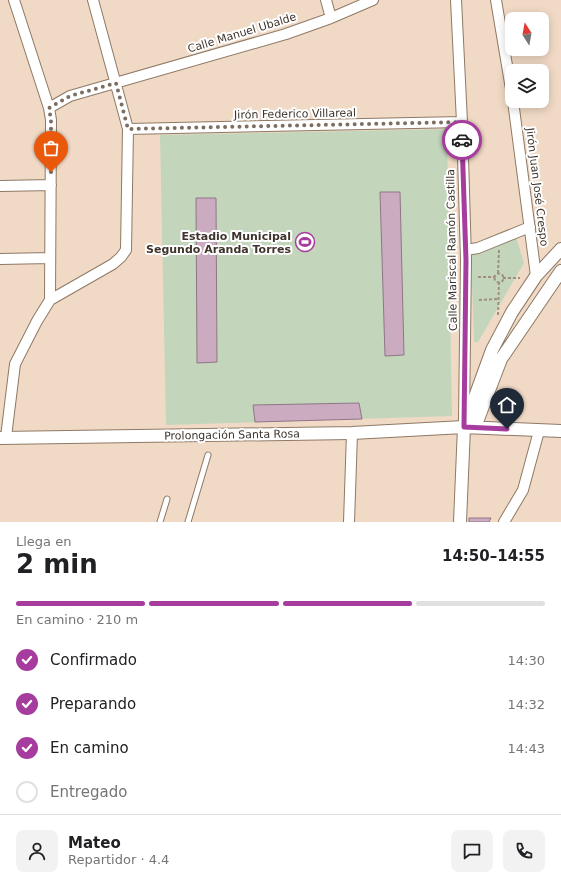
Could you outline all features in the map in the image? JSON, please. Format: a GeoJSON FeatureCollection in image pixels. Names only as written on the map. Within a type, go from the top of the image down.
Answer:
{"type":"FeatureCollection","features":[{"type":"Feature","properties":{"kind":"street"},"geometry":{"type":"LineString","coordinates":[[14,0],[49,108],[51,120],[50,300]]}},
{"type":"Feature","properties":{"kind":"street"},"geometry":{"type":"LineString","coordinates":[[3,437],[15,364],[36,321],[50,300],[113,264],[126,250],[128,129],[94,0]]}},
{"type":"Feature","properties":{"kind":"street"},"geometry":{"type":"LineString","coordinates":[[326,0],[331,18]]}},
{"type":"Feature","properties":{"kind":"street","name":"Calle Manuel Ubalde"},"geometry":{"type":"LineString","coordinates":[[49,108],[70,96],[286,34],[331,18],[373,0]]}},
{"type":"Feature","properties":{"kind":"street","name":"Calle Mariscal Ramón Castilla"},"geometry":{"type":"LineString","coordinates":[[456,0],[462,122],[470,427]]}},
{"type":"Feature","properties":{"kind":"street"},"geometry":{"type":"LineString","coordinates":[[496,0],[507,64]]}},
{"type":"Feature","properties":{"kind":"street","name":"Jirón Juan José Crespo"},"geometry":{"type":"LineString","coordinates":[[514,108],[536,276]]}},
{"type":"Feature","properties":{"kind":"street","name":"Jirón Federico Villareal"},"geometry":{"type":"LineString","coordinates":[[128,129],[462,122]]}},
{"type":"Feature","properties":{"kind":"street"},"geometry":{"type":"LineString","coordinates":[[0,186],[51,185]]}},
{"type":"Feature","properties":{"kind":"street"},"geometry":{"type":"LineString","coordinates":[[466,250],[478,248],[530,227]]}},
{"type":"Feature","properties":{"kind":"street"},"geometry":{"type":"LineString","coordinates":[[460,522],[470,427],[492,350],[512,312],[536,276],[561,249]]}},
{"type":"Feature","properties":{"kind":"street"},"geometry":{"type":"LineString","coordinates":[[0,259],[50,258]]}},
{"type":"Feature","properties":{"kind":"street"},"geometry":{"type":"LineString","coordinates":[[470,427],[501,359],[561,271]]}},
{"type":"Feature","properties":{"kind":"street","name":"Prolongación Santa Rosa"},"geometry":{"type":"LineString","coordinates":[[3,437],[352,433],[470,427],[561,431]]}},
{"type":"Feature","properties":{"kind":"street"},"geometry":{"type":"LineString","coordinates":[[504,522],[523,490],[539,431]]}},
{"type":"Feature","properties":{"kind":"street"},"geometry":{"type":"LineString","coordinates":[[349,522],[352,433]]}},
{"type":"Feature","properties":{"kind":"lane"},"geometry":{"type":"LineString","coordinates":[[188,522],[208,455]]}},
{"type":"Feature","properties":{"kind":"lane"},"geometry":{"type":"LineString","coordinates":[[160,522],[167,499]]}},
{"type":"Feature","properties":{"kind":"path"},"geometry":{"type":"LineString","coordinates":[[478,277],[494,277],[498,273],[499,247]]}},
{"type":"Feature","properties":{"kind":"path"},"geometry":{"type":"LineString","coordinates":[[498,273],[501,273],[503,278]]}},
{"type":"Feature","properties":{"kind":"path"},"geometry":{"type":"LineString","coordinates":[[494,277],[496,281],[499,282]]}},
{"type":"Feature","properties":{"kind":"path"},"geometry":{"type":"LineString","coordinates":[[498,316],[499,282],[503,280],[503,278],[520,278]]}},
{"type":"Feature","properties":{"kind":"path"},"geometry":{"type":"LineString","coordinates":[[479,300],[498,299]]}},
{"type":"Feature","properties":{"kind":"green space","name":"Estadio Municipal Segundo Aranda Torres"},"geometry":{"type":"Polygon","coordinates":[[[447,129],[452,416],[166,425],[160,135],[447,129]]]}},
{"type":"Feature","properties":{"kind":"green space"},"geometry":{"type":"Polygon","coordinates":[[[516,237],[524,263],[478,342],[474,342],[471,252],[516,237]]]}},
{"type":"Feature","properties":{"kind":"building"},"geometry":{"type":"Polygon","coordinates":[[[380,192],[400,192],[404,355],[385,356],[380,192]]]}},
{"type":"Feature","properties":{"kind":"building"},"geometry":{"type":"Polygon","coordinates":[[[196,198],[216,198],[217,362],[197,363],[196,198]]]}},
{"type":"Feature","properties":{"kind":"building"},"geometry":{"type":"Polygon","coordinates":[[[359,403],[362,419],[255,422],[253,405],[359,403]]]}},
{"type":"Feature","properties":{"kind":"building"},"geometry":{"type":"Polygon","coordinates":[[[469,518],[491,518],[489,522],[469,522],[469,518]]]}},
{"type":"Feature","properties":{"kind":"way so far"},"geometry":{"type":"LineString","coordinates":[[51,172],[51,120],[49,108],[70,96],[116,83],[128,129],[462,122],[462,140]]}},
{"type":"Feature","properties":{"kind":"place","name":"Estadio Municipal Segundo Aranda Torres"},"geometry":{"type":"Point","coordinates":[305,242]}},
{"type":"Feature","properties":{"kind":"route"},"geometry":{"type":"LineString","coordinates":[[462,140],[466,260],[464,427],[507,429]]}}]}
